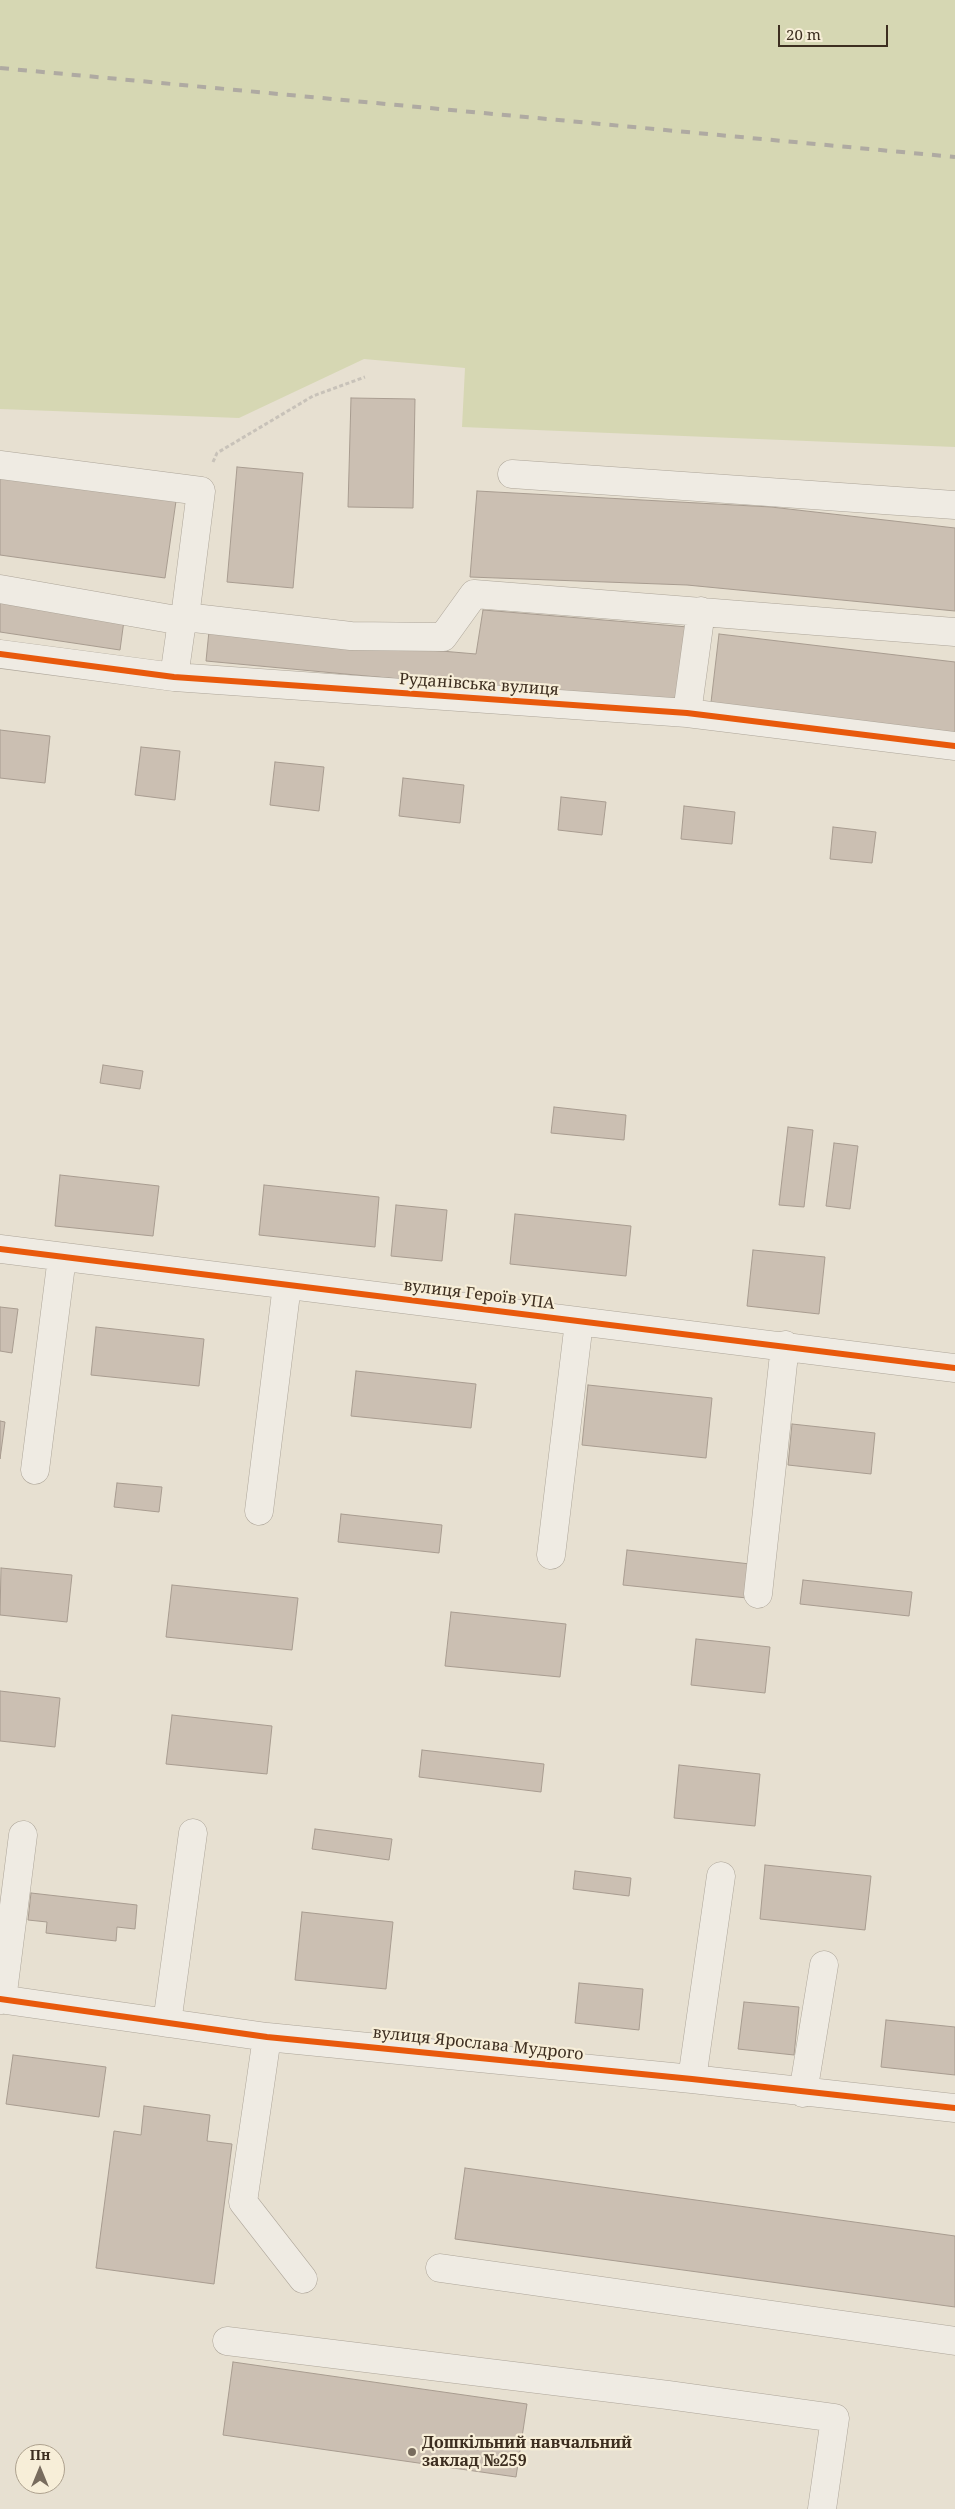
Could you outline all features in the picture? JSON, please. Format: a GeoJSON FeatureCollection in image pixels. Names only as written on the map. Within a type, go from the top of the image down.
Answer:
{"type":"FeatureCollection","features":[{"type":"Feature","properties":{"kind":"street"},"geometry":{"type":"LineString","coordinates":[[0,465],[201,491],[184,619],[174,677]]}},
{"type":"Feature","properties":{"kind":"street"},"geometry":{"type":"LineString","coordinates":[[512,474],[955,505]]}},
{"type":"Feature","properties":{"kind":"street"},"geometry":{"type":"LineString","coordinates":[[0,589],[184,619],[351,636],[443,637],[474,594],[955,632]]}},
{"type":"Feature","properties":{"kind":"street"},"geometry":{"type":"LineString","coordinates":[[687,713],[701,611]]}},
{"type":"Feature","properties":{"kind":"street","name":"Руданівська вулиця"},"geometry":{"type":"LineString","coordinates":[[0,654],[174,677],[687,713],[955,746]]}},
{"type":"Feature","properties":{"kind":"street","name":"вулиця Героїв УПА"},"geometry":{"type":"LineString","coordinates":[[0,1249],[955,1368]]}},
{"type":"Feature","properties":{"kind":"street"},"geometry":{"type":"LineString","coordinates":[[35,1470],[62,1256]]}},
{"type":"Feature","properties":{"kind":"street"},"geometry":{"type":"LineString","coordinates":[[259,1511],[287,1284]]}},
{"type":"Feature","properties":{"kind":"street"},"geometry":{"type":"LineString","coordinates":[[551,1555],[579,1322]]}},
{"type":"Feature","properties":{"kind":"street"},"geometry":{"type":"LineString","coordinates":[[758,1594],[785,1346]]}},
{"type":"Feature","properties":{"kind":"street"},"geometry":{"type":"LineString","coordinates":[[167,2023],[193,1833]]}},
{"type":"Feature","properties":{"kind":"street"},"geometry":{"type":"LineString","coordinates":[[1,2000],[23,1835]]}},
{"type":"Feature","properties":{"kind":"street"},"geometry":{"type":"LineString","coordinates":[[692,2079],[721,1876]]}},
{"type":"Feature","properties":{"kind":"street"},"geometry":{"type":"LineString","coordinates":[[803,2093],[824,1965]]}},
{"type":"Feature","properties":{"kind":"street","name":"вулиця Ярослава Мудрого"},"geometry":{"type":"LineString","coordinates":[[1,2000],[267,2037],[692,2079],[803,2093],[955,2108]]}},
{"type":"Feature","properties":{"kind":"street"},"geometry":{"type":"LineString","coordinates":[[267,2037],[244,2202],[303,2279]]}},
{"type":"Feature","properties":{"kind":"street"},"geometry":{"type":"LineString","coordinates":[[440,2268],[955,2341]]}},
{"type":"Feature","properties":{"kind":"street"},"geometry":{"type":"LineString","coordinates":[[227,2341],[658,2394],[835,2418],[822,2509]]}},
{"type":"Feature","properties":{"kind":"path"},"geometry":{"type":"LineString","coordinates":[[201,491],[217,453],[313,396],[365,378]]}},
{"type":"Feature","properties":{"kind":"green space"},"geometry":{"type":"Polygon","coordinates":[[[0,0],[955,0],[955,447],[462,427],[465,368],[364,359],[239,418],[0,409],[0,0]]]}},
{"type":"Feature","properties":{"kind":"building"},"geometry":{"type":"Polygon","coordinates":[[[351,398],[415,399],[413,508],[348,507],[351,398]]]}},
{"type":"Feature","properties":{"kind":"building"},"geometry":{"type":"Polygon","coordinates":[[[237,467],[303,473],[293,588],[227,582],[237,467]]]}},
{"type":"Feature","properties":{"kind":"building"},"geometry":{"type":"Polygon","coordinates":[[[0,472],[177,494],[165,578],[0,555],[0,472]]]}},
{"type":"Feature","properties":{"kind":"building"},"geometry":{"type":"Polygon","coordinates":[[[477,491],[771,507],[955,528],[955,611],[687,585],[470,577],[477,491]]]}},
{"type":"Feature","properties":{"kind":"building"},"geometry":{"type":"Polygon","coordinates":[[[0,593],[125,613],[120,650],[0,632],[0,593]]]}},
{"type":"Feature","properties":{"kind":"building"},"geometry":{"type":"Polygon","coordinates":[[[483,610],[688,627],[677,705],[206,661],[209,631],[476,654],[483,610]]]}},
{"type":"Feature","properties":{"kind":"building"},"geometry":{"type":"Polygon","coordinates":[[[719,634],[955,662],[955,738],[710,711],[719,634]]]}},
{"type":"Feature","properties":{"kind":"building"},"geometry":{"type":"Polygon","coordinates":[[[0,730],[50,736],[45,783],[0,778],[0,730]]]}},
{"type":"Feature","properties":{"kind":"building"},"geometry":{"type":"Polygon","coordinates":[[[141,747],[180,751],[175,800],[135,795],[141,747]]]}},
{"type":"Feature","properties":{"kind":"building"},"geometry":{"type":"Polygon","coordinates":[[[275,762],[324,767],[319,811],[270,805],[275,762]]]}},
{"type":"Feature","properties":{"kind":"building"},"geometry":{"type":"Polygon","coordinates":[[[403,778],[464,785],[460,823],[399,816],[403,778]]]}},
{"type":"Feature","properties":{"kind":"building"},"geometry":{"type":"Polygon","coordinates":[[[561,797],[606,802],[602,835],[558,830],[561,797]]]}},
{"type":"Feature","properties":{"kind":"building"},"geometry":{"type":"Polygon","coordinates":[[[684,806],[735,812],[732,844],[681,839],[684,806]]]}},
{"type":"Feature","properties":{"kind":"building"},"geometry":{"type":"Polygon","coordinates":[[[833,827],[876,832],[872,863],[830,859],[833,827]]]}},
{"type":"Feature","properties":{"kind":"building"},"geometry":{"type":"Polygon","coordinates":[[[103,1065],[143,1071],[140,1089],[100,1083],[103,1065]]]}},
{"type":"Feature","properties":{"kind":"building"},"geometry":{"type":"Polygon","coordinates":[[[554,1107],[626,1115],[624,1140],[551,1133],[554,1107]]]}},
{"type":"Feature","properties":{"kind":"building"},"geometry":{"type":"Polygon","coordinates":[[[788,1127],[813,1130],[804,1207],[779,1205],[788,1127]]]}},
{"type":"Feature","properties":{"kind":"building"},"geometry":{"type":"Polygon","coordinates":[[[834,1143],[858,1146],[850,1209],[826,1206],[834,1143]]]}},
{"type":"Feature","properties":{"kind":"building"},"geometry":{"type":"Polygon","coordinates":[[[60,1175],[159,1186],[153,1236],[55,1226],[60,1175]]]}},
{"type":"Feature","properties":{"kind":"building"},"geometry":{"type":"Polygon","coordinates":[[[264,1185],[379,1197],[375,1247],[259,1235],[264,1185]]]}},
{"type":"Feature","properties":{"kind":"building"},"geometry":{"type":"Polygon","coordinates":[[[396,1205],[447,1210],[442,1261],[391,1256],[396,1205]]]}},
{"type":"Feature","properties":{"kind":"building"},"geometry":{"type":"Polygon","coordinates":[[[515,1214],[631,1226],[626,1276],[510,1264],[515,1214]]]}},
{"type":"Feature","properties":{"kind":"building"},"geometry":{"type":"Polygon","coordinates":[[[753,1250],[825,1257],[819,1314],[747,1306],[753,1250]]]}},
{"type":"Feature","properties":{"kind":"building"},"geometry":{"type":"Polygon","coordinates":[[[0,1307],[18,1309],[12,1353],[0,1351],[0,1307]]]}},
{"type":"Feature","properties":{"kind":"building"},"geometry":{"type":"Polygon","coordinates":[[[96,1327],[204,1339],[199,1386],[91,1375],[96,1327]]]}},
{"type":"Feature","properties":{"kind":"building"},"geometry":{"type":"Polygon","coordinates":[[[356,1371],[476,1384],[471,1428],[351,1416],[356,1371]]]}},
{"type":"Feature","properties":{"kind":"building"},"geometry":{"type":"Polygon","coordinates":[[[588,1385],[712,1398],[706,1458],[582,1445],[588,1385]]]}},
{"type":"Feature","properties":{"kind":"building"},"geometry":{"type":"Polygon","coordinates":[[[0,1421],[5,1422],[0,1459],[0,1421]]]}},
{"type":"Feature","properties":{"kind":"building"},"geometry":{"type":"Polygon","coordinates":[[[792,1424],[875,1433],[871,1474],[788,1465],[792,1424]]]}},
{"type":"Feature","properties":{"kind":"building"},"geometry":{"type":"Polygon","coordinates":[[[117,1483],[162,1487],[159,1512],[114,1507],[117,1483]]]}},
{"type":"Feature","properties":{"kind":"building"},"geometry":{"type":"Polygon","coordinates":[[[341,1514],[442,1525],[439,1553],[338,1542],[341,1514]]]}},
{"type":"Feature","properties":{"kind":"building"},"geometry":{"type":"Polygon","coordinates":[[[627,1550],[750,1564],[747,1598],[623,1585],[627,1550]]]}},
{"type":"Feature","properties":{"kind":"building"},"geometry":{"type":"Polygon","coordinates":[[[1,1568],[72,1575],[67,1622],[0,1615],[1,1568]]]}},
{"type":"Feature","properties":{"kind":"building"},"geometry":{"type":"Polygon","coordinates":[[[803,1580],[912,1592],[909,1616],[800,1604],[803,1580]]]}},
{"type":"Feature","properties":{"kind":"building"},"geometry":{"type":"Polygon","coordinates":[[[172,1585],[298,1598],[292,1650],[166,1637],[172,1585]]]}},
{"type":"Feature","properties":{"kind":"building"},"geometry":{"type":"Polygon","coordinates":[[[451,1612],[566,1624],[560,1677],[445,1666],[451,1612]]]}},
{"type":"Feature","properties":{"kind":"building"},"geometry":{"type":"Polygon","coordinates":[[[696,1639],[770,1647],[765,1693],[691,1685],[696,1639]]]}},
{"type":"Feature","properties":{"kind":"building"},"geometry":{"type":"Polygon","coordinates":[[[0,1691],[60,1698],[55,1747],[0,1741],[0,1691]]]}},
{"type":"Feature","properties":{"kind":"building"},"geometry":{"type":"Polygon","coordinates":[[[172,1715],[272,1726],[267,1774],[166,1764],[172,1715]]]}},
{"type":"Feature","properties":{"kind":"building"},"geometry":{"type":"Polygon","coordinates":[[[422,1750],[544,1764],[541,1792],[419,1777],[422,1750]]]}},
{"type":"Feature","properties":{"kind":"building"},"geometry":{"type":"Polygon","coordinates":[[[679,1765],[760,1774],[755,1826],[674,1818],[679,1765]]]}},
{"type":"Feature","properties":{"kind":"building"},"geometry":{"type":"Polygon","coordinates":[[[315,1829],[392,1839],[389,1860],[312,1849],[315,1829]]]}},
{"type":"Feature","properties":{"kind":"building"},"geometry":{"type":"Polygon","coordinates":[[[765,1865],[871,1876],[865,1930],[760,1919],[765,1865]]]}},
{"type":"Feature","properties":{"kind":"building"},"geometry":{"type":"Polygon","coordinates":[[[575,1871],[631,1878],[629,1896],[573,1889],[575,1871]]]}},
{"type":"Feature","properties":{"kind":"building"},"geometry":{"type":"Polygon","coordinates":[[[31,1893],[137,1905],[135,1929],[117,1927],[116,1941],[46,1933],[47,1922],[28,1920],[31,1893]]]}},
{"type":"Feature","properties":{"kind":"building"},"geometry":{"type":"Polygon","coordinates":[[[302,1912],[393,1922],[386,1989],[295,1980],[302,1912]]]}},
{"type":"Feature","properties":{"kind":"building"},"geometry":{"type":"Polygon","coordinates":[[[579,1983],[643,1989],[639,2030],[575,2023],[579,1983]]]}},
{"type":"Feature","properties":{"kind":"building"},"geometry":{"type":"Polygon","coordinates":[[[744,2002],[799,2007],[794,2055],[738,2049],[744,2002]]]}},
{"type":"Feature","properties":{"kind":"building"},"geometry":{"type":"Polygon","coordinates":[[[886,2020],[955,2027],[955,2075],[881,2067],[886,2020]]]}},
{"type":"Feature","properties":{"kind":"building"},"geometry":{"type":"Polygon","coordinates":[[[13,2055],[106,2067],[99,2117],[6,2104],[13,2055]]]}},
{"type":"Feature","properties":{"kind":"building"},"geometry":{"type":"Polygon","coordinates":[[[144,2106],[210,2115],[207,2141],[232,2144],[214,2284],[96,2268],[114,2131],[141,2135],[144,2106]]]}},
{"type":"Feature","properties":{"kind":"building"},"geometry":{"type":"Polygon","coordinates":[[[465,2168],[955,2236],[955,2307],[455,2239],[465,2168]]]}},
{"type":"Feature","properties":{"kind":"building"},"geometry":{"type":"Polygon","coordinates":[[[233,2362],[527,2404],[516,2477],[223,2435],[233,2362]]]}},
{"type":"Feature","properties":{"kind":"railway"},"geometry":{"type":"LineString","coordinates":[[0,68],[955,157]]}},
{"type":"Feature","properties":{"kind":"cycle path"},"geometry":{"type":"LineString","coordinates":[[0,654],[174,677],[687,713],[955,746]]}},
{"type":"Feature","properties":{"kind":"cycle path"},"geometry":{"type":"LineString","coordinates":[[0,1249],[955,1368]]}},
{"type":"Feature","properties":{"kind":"cycle path"},"geometry":{"type":"LineString","coordinates":[[0,1999],[267,2037],[692,2079],[955,2108]]}},
{"type":"Feature","properties":{"kind":"place","name":"Дошкільний навчальний заклад №259"},"geometry":{"type":"Point","coordinates":[412,2452]}}]}
